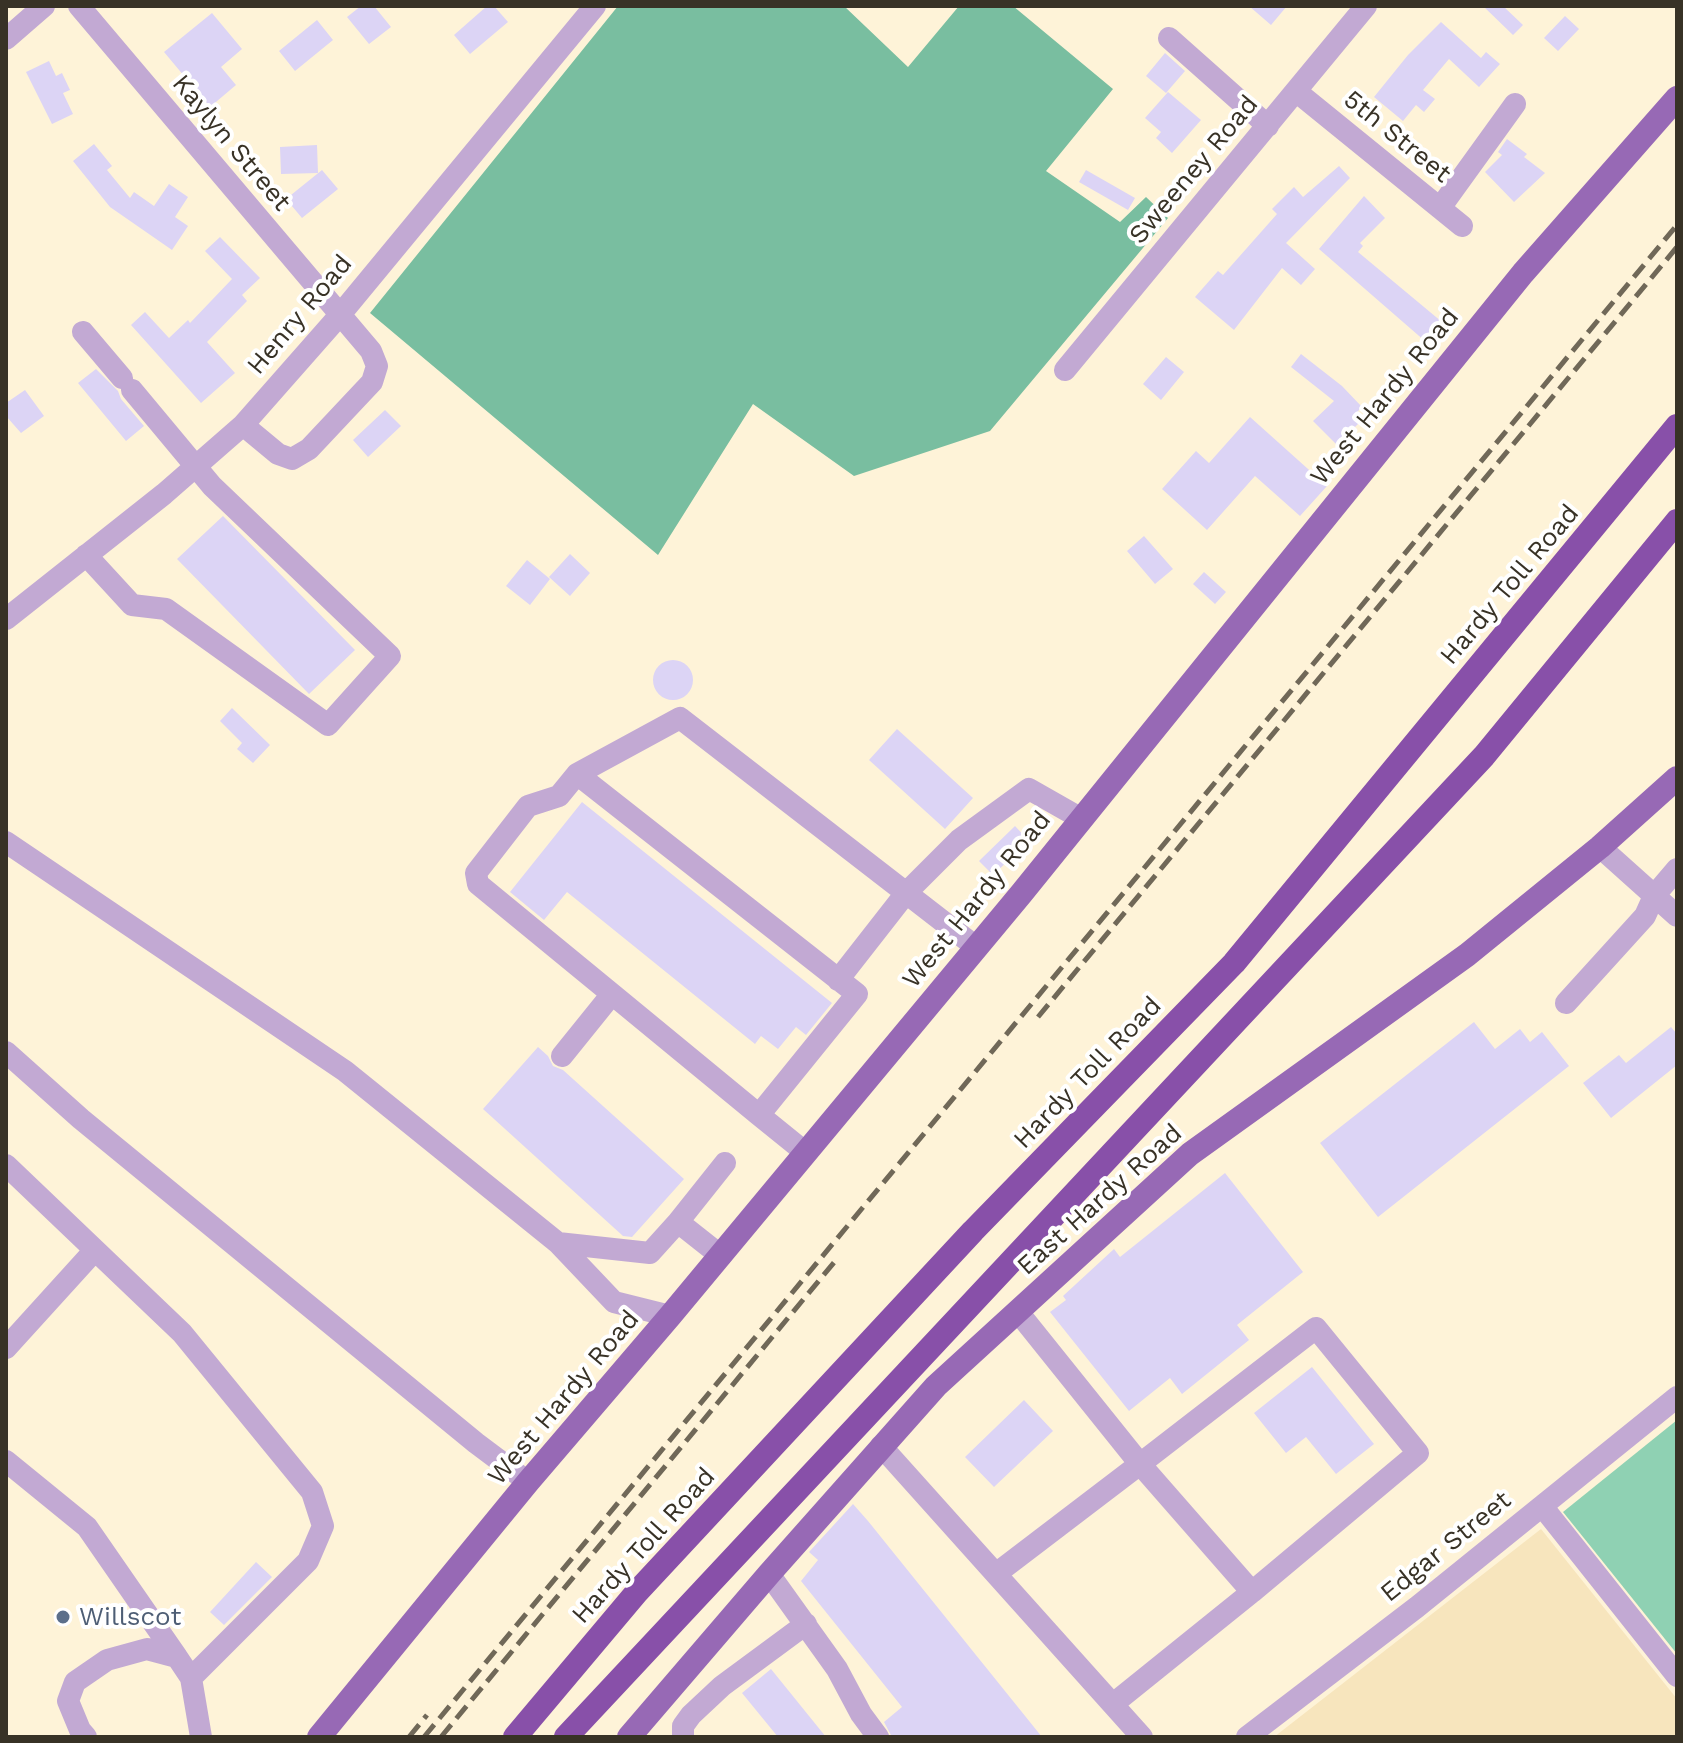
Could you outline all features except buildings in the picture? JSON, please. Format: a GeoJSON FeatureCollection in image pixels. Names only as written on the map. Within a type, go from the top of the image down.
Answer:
{"type":"FeatureCollection","features":[{"type":"Feature","properties":{"kind":"highway","name":"Hardy Toll Road"},"geometry":{"type":"LineString","coordinates":[[515,1737],[637,1592],[973,1231],[1234,963],[1677,426]]}},
{"type":"Feature","properties":{"kind":"highway"},"geometry":{"type":"LineString","coordinates":[[566,1737],[1484,756],[1677,521]]}},
{"type":"Feature","properties":{"kind":"main road","name":"West Hardy Road"},"geometry":{"type":"LineString","coordinates":[[319,1737],[976,947],[1523,273],[1677,98]]}},
{"type":"Feature","properties":{"kind":"main road","name":"East Hardy Road"},"geometry":{"type":"LineString","coordinates":[[629,1737],[936,1386],[1190,1154],[1467,955],[1600,847],[1677,778]]}},
{"type":"Feature","properties":{"kind":"street"},"geometry":{"type":"LineString","coordinates":[[6,39],[44,6]]}},
{"type":"Feature","properties":{"kind":"street","name":"Kaylyn Street"},"geometry":{"type":"LineString","coordinates":[[79,6],[371,351],[377,366],[372,382],[309,449],[292,459],[278,454],[243,425]]}},
{"type":"Feature","properties":{"kind":"street","name":"Sweeney Road"},"geometry":{"type":"LineString","coordinates":[[1065,370],[1366,6]]}},
{"type":"Feature","properties":{"kind":"street","name":"Henry Road"},"geometry":{"type":"LineString","coordinates":[[6,619],[196,467],[243,425],[339,316],[587,9]]}},
{"type":"Feature","properties":{"kind":"street"},"geometry":{"type":"LineString","coordinates":[[1169,38],[1268,126]]}},
{"type":"Feature","properties":{"kind":"street","name":"5th Street"},"geometry":{"type":"LineString","coordinates":[[1297,92],[1462,226]]}},
{"type":"Feature","properties":{"kind":"street"},"geometry":{"type":"LineString","coordinates":[[1440,208],[1515,104]]}},
{"type":"Feature","properties":{"kind":"street"},"geometry":{"type":"LineString","coordinates":[[83,332],[212,486],[390,656],[328,725],[166,609],[132,605],[86,555]]}},
{"type":"Feature","properties":{"kind":"street"},"geometry":{"type":"LineString","coordinates":[[806,1153],[478,884],[476,873],[528,806],[559,796],[577,774],[680,718],[976,947]]}},
{"type":"Feature","properties":{"kind":"street"},"geometry":{"type":"LineString","coordinates":[[577,774],[857,994],[759,1115]]}},
{"type":"Feature","properties":{"kind":"street"},"geometry":{"type":"LineString","coordinates":[[838,980],[906,893],[959,840],[1029,789],[1080,818]]}},
{"type":"Feature","properties":{"kind":"street"},"geometry":{"type":"LineString","coordinates":[[6,842],[345,1071],[558,1243],[614,1302],[670,1316]]}},
{"type":"Feature","properties":{"kind":"street"},"geometry":{"type":"LineString","coordinates":[[1600,847],[1677,916]]}},
{"type":"Feature","properties":{"kind":"street"},"geometry":{"type":"LineString","coordinates":[[1566,1003],[1645,916],[1654,896],[1677,869]]}},
{"type":"Feature","properties":{"kind":"street"},"geometry":{"type":"LineString","coordinates":[[562,1056],[612,994]]}},
{"type":"Feature","properties":{"kind":"street"},"geometry":{"type":"LineString","coordinates":[[6,1052],[104,1139],[528,1482]]}},
{"type":"Feature","properties":{"kind":"street"},"geometry":{"type":"LineString","coordinates":[[558,1243],[650,1253],[725,1163]]}},
{"type":"Feature","properties":{"kind":"street"},"geometry":{"type":"LineString","coordinates":[[6,1165],[182,1333],[312,1492],[323,1526],[308,1561],[191,1678]]}},
{"type":"Feature","properties":{"kind":"street"},"geometry":{"type":"LineString","coordinates":[[678,1222],[721,1256]]}},
{"type":"Feature","properties":{"kind":"street"},"geometry":{"type":"LineString","coordinates":[[6,1348],[95,1250]]}},
{"type":"Feature","properties":{"kind":"street"},"geometry":{"type":"LineString","coordinates":[[1018,1312],[1140,1464],[1252,1592]]}},
{"type":"Feature","properties":{"kind":"street"},"geometry":{"type":"LineString","coordinates":[[997,1573],[1316,1328],[1418,1453],[1113,1704]]}},
{"type":"Feature","properties":{"kind":"street","name":"Edgar Street"},"geometry":{"type":"LineString","coordinates":[[1247,1737],[1417,1607],[1677,1397]]}},
{"type":"Feature","properties":{"kind":"street"},"geometry":{"type":"LineString","coordinates":[[881,1446],[1142,1737]]}},
{"type":"Feature","properties":{"kind":"street"},"geometry":{"type":"LineString","coordinates":[[6,1461],[87,1527],[191,1678],[201,1737]]}},
{"type":"Feature","properties":{"kind":"street"},"geometry":{"type":"LineString","coordinates":[[1542,1506],[1677,1676]]}},
{"type":"Feature","properties":{"kind":"street"},"geometry":{"type":"LineString","coordinates":[[769,1574],[837,1669],[861,1714],[878,1737]]}},
{"type":"Feature","properties":{"kind":"street"},"geometry":{"type":"LineString","coordinates":[[683,1737],[683,1726],[691,1715],[722,1686],[806,1624]]}},
{"type":"Feature","properties":{"kind":"street"},"geometry":{"type":"LineString","coordinates":[[86,1737],[68,1701],[75,1682],[107,1660],[147,1649],[177,1657]]}},
{"type":"Feature","properties":{"kind":"shaded area"},"geometry":{"type":"Polygon","coordinates":[[[1541,1529],[1677,1699],[1677,1737],[1274,1737],[1541,1529]]]}},
{"type":"Feature","properties":{"kind":"green space"},"geometry":{"type":"Polygon","coordinates":[[[618,6],[844,6],[908,67],[959,6],[1013,6],[1113,89],[1046,171],[1120,222],[1146,197],[1168,218],[990,431],[854,476],[753,404],[658,555],[370,313],[618,6]]]}},
{"type":"Feature","properties":{"kind":"green space"},"geometry":{"type":"Polygon","coordinates":[[[1677,1420],[1677,1654],[1563,1512],[1677,1420]]]}},
{"type":"Feature","properties":{"kind":"railway"},"geometry":{"type":"LineString","coordinates":[[424,1737],[1677,225]]}},
{"type":"Feature","properties":{"kind":"railway"},"geometry":{"type":"LineString","coordinates":[[1038,1017],[1677,247]]}},
{"type":"Feature","properties":{"kind":"railway"},"geometry":{"type":"LineString","coordinates":[[441,1737],[836,1260]]}},
{"type":"Feature","properties":{"kind":"railway"},"geometry":{"type":"LineString","coordinates":[[409,1737],[427,1715]]}},
{"type":"Feature","properties":{"kind":"place","name":"Willscot"},"geometry":{"type":"Point","coordinates":[63,1617]}}]}
